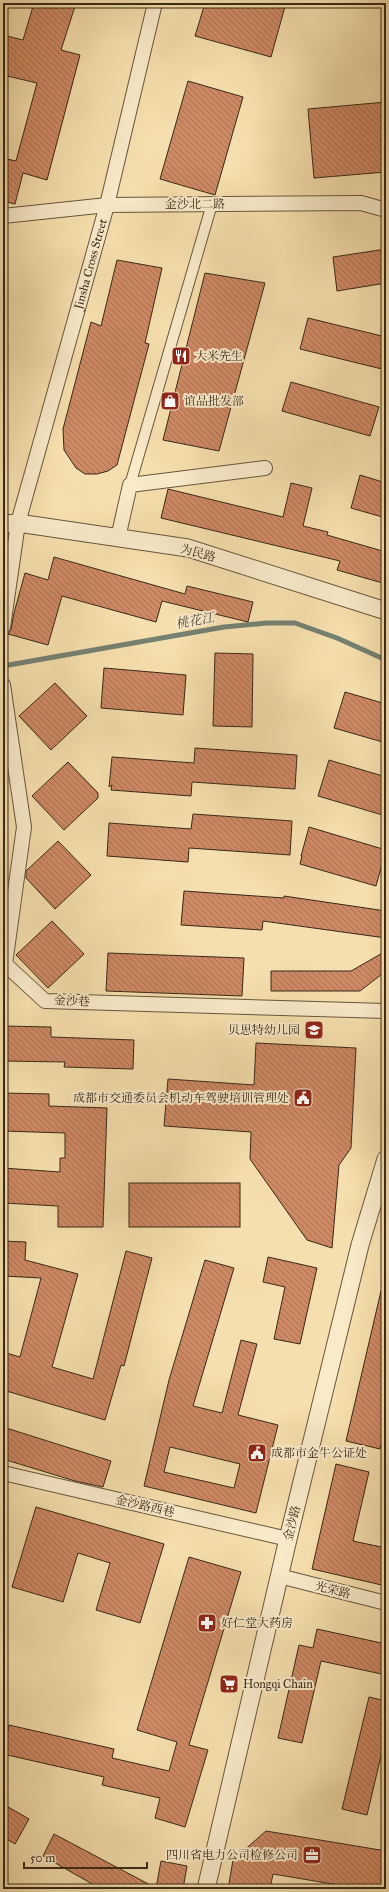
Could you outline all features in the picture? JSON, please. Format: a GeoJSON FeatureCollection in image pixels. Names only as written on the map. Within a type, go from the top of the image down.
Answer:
{"type":"FeatureCollection","features":[{"type":"Feature","properties":{"kind":"street","name":"Jinsha Cross Street"},"geometry":{"type":"LineString","coordinates":[[11,524],[107,205],[155,3]]}},
{"type":"Feature","properties":{"kind":"street","name":"金沙北二路"},"geometry":{"type":"LineString","coordinates":[[3,216],[107,205],[361,203],[386,210]]}},
{"type":"Feature","properties":{"kind":"street"},"geometry":{"type":"LineString","coordinates":[[118,538],[130,485],[212,204]]}},
{"type":"Feature","properties":{"kind":"street"},"geometry":{"type":"LineString","coordinates":[[130,485],[265,468]]}},
{"type":"Feature","properties":{"kind":"street"},"geometry":{"type":"LineString","coordinates":[[3,627],[11,524]]}},
{"type":"Feature","properties":{"kind":"street","name":"为民路"},"geometry":{"type":"LineString","coordinates":[[11,524],[188,548],[386,611]]}},
{"type":"Feature","properties":{"kind":"street","name":"金沙巷"},"geometry":{"type":"LineString","coordinates":[[3,685],[24,827],[5,964],[45,1000],[386,1011]]}},
{"type":"Feature","properties":{"kind":"street","name":"金沙路"},"geometry":{"type":"LineString","coordinates":[[206,1889],[279,1576],[360,1245],[386,1160]]}},
{"type":"Feature","properties":{"kind":"street","name":"金沙路西巷"},"geometry":{"type":"LineString","coordinates":[[3,1473],[288,1539]]}},
{"type":"Feature","properties":{"kind":"street","name":"光荣路"},"geometry":{"type":"LineString","coordinates":[[279,1576],[386,1603]]}},
{"type":"Feature","properties":{"kind":"building"},"geometry":{"type":"Polygon","coordinates":[[[34,3],[76,3],[61,50],[80,55],[47,180],[23,173],[15,204],[3,201],[3,158],[16,161],[37,83],[3,75],[3,35],[23,40],[34,3]]]}},
{"type":"Feature","properties":{"kind":"building"},"geometry":{"type":"Polygon","coordinates":[[[205,3],[286,3],[271,57],[195,36],[205,3]]]}},
{"type":"Feature","properties":{"kind":"building"},"geometry":{"type":"Polygon","coordinates":[[[188,81],[243,97],[215,195],[160,179],[188,81]]]}},
{"type":"Feature","properties":{"kind":"building"},"geometry":{"type":"Polygon","coordinates":[[[386,102],[386,172],[314,178],[308,109],[386,102]]]}},
{"type":"Feature","properties":{"kind":"building"},"geometry":{"type":"Polygon","coordinates":[[[386,249],[386,283],[337,291],[333,257],[386,249]]]}},
{"type":"Feature","properties":{"kind":"building"},"geometry":{"type":"Polygon","coordinates":[[[117,260],[162,268],[145,343],[149,344],[117,465],[108,471],[97,474],[85,474],[76,468],[64,450],[63,429],[91,322],[101,326],[117,260]]]}},
{"type":"Feature","properties":{"kind":"building"},"geometry":{"type":"Polygon","coordinates":[[[205,273],[265,283],[219,451],[163,440],[205,273]]]}},
{"type":"Feature","properties":{"kind":"building"},"geometry":{"type":"Polygon","coordinates":[[[308,318],[386,337],[386,370],[300,349],[308,318]]]}},
{"type":"Feature","properties":{"kind":"building"},"geometry":{"type":"Polygon","coordinates":[[[291,382],[379,407],[370,436],[282,411],[291,382]]]}},
{"type":"Feature","properties":{"kind":"building"},"geometry":{"type":"Polygon","coordinates":[[[360,475],[386,483],[386,518],[351,508],[360,475]]]}},
{"type":"Feature","properties":{"kind":"building"},"geometry":{"type":"Polygon","coordinates":[[[291,483],[312,488],[303,526],[328,532],[327,535],[386,552],[386,584],[337,570],[340,561],[161,518],[168,489],[283,517],[291,483]]]}},
{"type":"Feature","properties":{"kind":"building"},"geometry":{"type":"Polygon","coordinates":[[[54,557],[185,594],[187,586],[253,602],[248,622],[162,601],[156,622],[62,596],[48,645],[8,634],[11,629],[25,573],[48,580],[54,557]]]}},
{"type":"Feature","properties":{"kind":"building"},"geometry":{"type":"Polygon","coordinates":[[[215,653],[253,654],[252,727],[213,726],[215,653]]]}},
{"type":"Feature","properties":{"kind":"building"},"geometry":{"type":"Polygon","coordinates":[[[104,668],[186,675],[183,715],[101,708],[104,668]]]}},
{"type":"Feature","properties":{"kind":"building"},"geometry":{"type":"Polygon","coordinates":[[[55,683],[87,716],[51,750],[19,716],[55,683]]]}},
{"type":"Feature","properties":{"kind":"building"},"geometry":{"type":"Polygon","coordinates":[[[345,692],[386,704],[386,743],[334,728],[345,692]]]}},
{"type":"Feature","properties":{"kind":"building"},"geometry":{"type":"Polygon","coordinates":[[[195,748],[297,755],[295,789],[192,782],[191,796],[111,790],[112,785],[109,787],[112,757],[194,763],[195,748]]]}},
{"type":"Feature","properties":{"kind":"building"},"geometry":{"type":"Polygon","coordinates":[[[329,760],[386,777],[386,816],[318,796],[329,760]]]}},
{"type":"Feature","properties":{"kind":"building"},"geometry":{"type":"Polygon","coordinates":[[[68,762],[98,793],[98,798],[64,830],[32,796],[68,762]]]}},
{"type":"Feature","properties":{"kind":"building"},"geometry":{"type":"Polygon","coordinates":[[[193,814],[292,821],[290,855],[189,848],[188,862],[107,856],[109,823],[191,829],[193,814]]]}},
{"type":"Feature","properties":{"kind":"building"},"geometry":{"type":"Polygon","coordinates":[[[309,827],[386,850],[376,886],[300,864],[309,827]]]}},
{"type":"Feature","properties":{"kind":"building"},"geometry":{"type":"Polygon","coordinates":[[[58,841],[91,875],[55,909],[26,878],[26,871],[58,841]]]}},
{"type":"Feature","properties":{"kind":"building"},"geometry":{"type":"Polygon","coordinates":[[[184,891],[284,898],[284,896],[386,911],[386,938],[263,921],[262,930],[181,925],[184,891]]]}},
{"type":"Feature","properties":{"kind":"building"},"geometry":{"type":"Polygon","coordinates":[[[52,921],[84,954],[48,988],[16,955],[52,921]]]}},
{"type":"Feature","properties":{"kind":"building"},"geometry":{"type":"Polygon","coordinates":[[[386,951],[386,971],[360,991],[271,991],[271,971],[351,971],[386,951]]]}},
{"type":"Feature","properties":{"kind":"building"},"geometry":{"type":"Polygon","coordinates":[[[108,953],[244,958],[242,996],[106,991],[108,953]]]}},
{"type":"Feature","properties":{"kind":"building"},"geometry":{"type":"Polygon","coordinates":[[[3,1026],[51,1027],[51,1037],[134,1040],[133,1069],[64,1067],[65,1062],[3,1061],[3,1026]]]}},
{"type":"Feature","properties":{"kind":"building","name":"成都市交通委员会机动车驾驶培训管理处"},"geometry":{"type":"Polygon","coordinates":[[[256,1043],[356,1048],[351,1148],[339,1165],[332,1248],[307,1240],[250,1159],[251,1132],[164,1126],[168,1079],[254,1085],[256,1043]]]}},
{"type":"Feature","properties":{"kind":"building"},"geometry":{"type":"Polygon","coordinates":[[[3,1093],[49,1094],[49,1106],[107,1108],[103,1227],[58,1227],[58,1206],[3,1203],[3,1168],[60,1172],[60,1158],[65,1158],[65,1133],[3,1131],[3,1093]]]}},
{"type":"Feature","properties":{"kind":"building"},"geometry":{"type":"Polygon","coordinates":[[[129,1183],[240,1183],[240,1227],[129,1227],[129,1183]]]}},
{"type":"Feature","properties":{"kind":"building"},"geometry":{"type":"Polygon","coordinates":[[[3,1241],[26,1242],[25,1260],[78,1274],[52,1367],[93,1379],[126,1251],[152,1258],[124,1366],[121,1365],[105,1420],[3,1390],[3,1352],[20,1357],[41,1278],[3,1276],[3,1241]]]}},
{"type":"Feature","properties":{"kind":"building"},"geometry":{"type":"Polygon","coordinates":[[[268,1257],[317,1268],[300,1344],[274,1339],[285,1287],[263,1282],[268,1257]]]}},
{"type":"Feature","properties":{"kind":"building"},"geometry":{"type":"Polygon","coordinates":[[[205,1260],[234,1268],[193,1406],[222,1413],[241,1340],[257,1344],[238,1415],[278,1425],[256,1513],[144,1486],[169,1380],[205,1260]],[[170,1447],[164,1472],[234,1488],[240,1464],[170,1447]]]}},
{"type":"Feature","properties":{"kind":"building"},"geometry":{"type":"Polygon","coordinates":[[[381,1291],[386,1291],[386,1423],[380,1449],[346,1441],[381,1291]]]}},
{"type":"Feature","properties":{"kind":"building"},"geometry":{"type":"Polygon","coordinates":[[[3,1427],[111,1461],[103,1487],[75,1481],[3,1459],[3,1427]]]}},
{"type":"Feature","properties":{"kind":"building"},"geometry":{"type":"Polygon","coordinates":[[[336,1464],[369,1472],[353,1541],[386,1548],[386,1586],[312,1569],[336,1464]]]}},
{"type":"Feature","properties":{"kind":"building"},"geometry":{"type":"Polygon","coordinates":[[[36,1507],[164,1544],[140,1623],[96,1610],[110,1563],[78,1553],[63,1602],[12,1587],[36,1507]]]}},
{"type":"Feature","properties":{"kind":"building"},"geometry":{"type":"Polygon","coordinates":[[[189,1557],[241,1572],[189,1745],[208,1750],[185,1827],[155,1818],[160,1798],[102,1785],[104,1777],[3,1754],[9,1725],[114,1749],[112,1758],[169,1771],[177,1742],[137,1730],[189,1557]]]}},
{"type":"Feature","properties":{"kind":"building"},"geometry":{"type":"Polygon","coordinates":[[[317,1629],[386,1644],[386,1675],[321,1661],[302,1743],[278,1738],[299,1645],[313,1648],[317,1629]]]}},
{"type":"Feature","properties":{"kind":"building"},"geometry":{"type":"Polygon","coordinates":[[[369,1697],[386,1701],[386,1735],[367,1815],[342,1809],[369,1697]]]}},
{"type":"Feature","properties":{"kind":"building"},"geometry":{"type":"Polygon","coordinates":[[[3,1804],[29,1819],[15,1844],[3,1837],[3,1804]]]}},
{"type":"Feature","properties":{"kind":"building","name":"四川省电力公司检修公司"},"geometry":{"type":"Polygon","coordinates":[[[266,1831],[386,1851],[386,1889],[362,1889],[273,1874],[270,1889],[228,1889],[233,1860],[266,1831]]]}},
{"type":"Feature","properties":{"kind":"building"},"geometry":{"type":"Polygon","coordinates":[[[54,1834],[156,1888],[161,1861],[187,1866],[183,1889],[101,1889],[43,1856],[54,1834]]]}},
{"type":"Feature","properties":{"kind":"waterway","name":"桃花江"},"geometry":{"type":"LineString","coordinates":[[3,666],[224,627],[267,623],[295,623],[337,638],[386,660]]}},
{"type":"Feature","properties":{"kind":"place","name":"大米先生"},"geometry":{"type":"Point","coordinates":[181,356]}},
{"type":"Feature","properties":{"kind":"place","name":"谊品批发部"},"geometry":{"type":"Point","coordinates":[170,401]}},
{"type":"Feature","properties":{"kind":"place","name":"贝思特幼儿园"},"geometry":{"type":"Point","coordinates":[314,1030]}},
{"type":"Feature","properties":{"kind":"place","name":"成都市交通委员会机动车驾驶培训管理处"},"geometry":{"type":"Point","coordinates":[303,1098]}},
{"type":"Feature","properties":{"kind":"place","name":"成都市金牛公证处"},"geometry":{"type":"Point","coordinates":[257,1453]}},
{"type":"Feature","properties":{"kind":"place","name":"好仁堂大药房"},"geometry":{"type":"Point","coordinates":[207,1623]}},
{"type":"Feature","properties":{"kind":"place","name":"Hongqi Chain"},"geometry":{"type":"Point","coordinates":[229,1684]}},
{"type":"Feature","properties":{"kind":"place","name":"四川省电力公司检修公司"},"geometry":{"type":"Point","coordinates":[312,1855]}}]}
